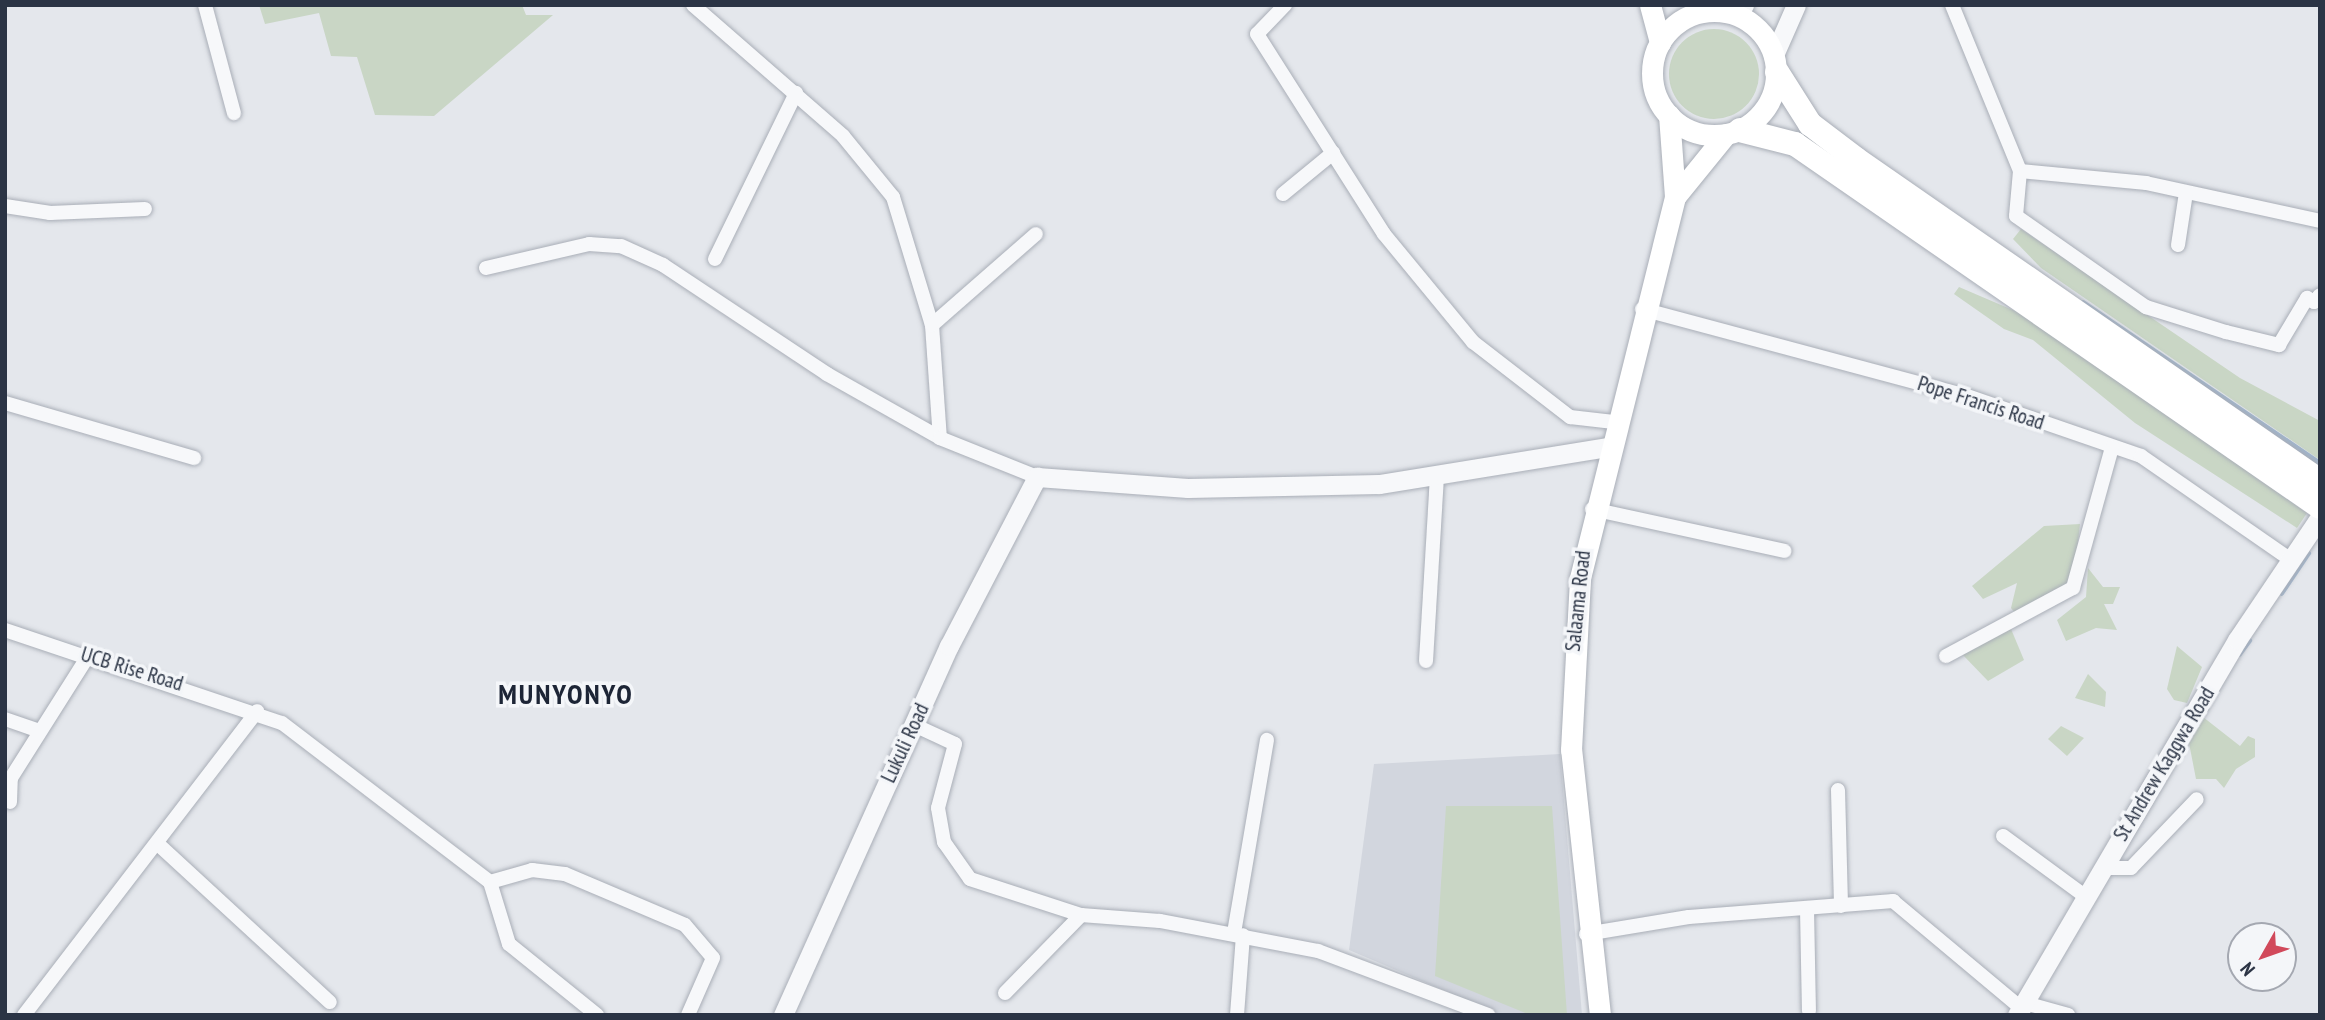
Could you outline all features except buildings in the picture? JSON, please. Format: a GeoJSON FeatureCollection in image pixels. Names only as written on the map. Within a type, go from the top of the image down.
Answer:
{"type":"FeatureCollection","features":[{"type":"Feature","properties":{"kind":"highway"},"geometry":{"type":"LineString","coordinates":[[1775,63],[1810,124],[1856,159],[2320,481]]}},
{"type":"Feature","properties":{"kind":"highway"},"geometry":{"type":"LineString","coordinates":[[1733,132],[1795,144],[2320,507]]}},
{"type":"Feature","properties":{"kind":"main road"},"geometry":{"type":"LineString","coordinates":[[1650,5],[1660,43],[1653,80],[1669,115],[1701,134],[1733,132],[1767,106],[1775,63],[1757,28],[1722,8],[1681,20],[1660,43]]}},
{"type":"Feature","properties":{"kind":"main road","name":"Salaama Road"},"geometry":{"type":"LineString","coordinates":[[1600,1015],[1586,934],[1570,686],[1592,509],[1642,309],[1675,197],[1669,115]]}},
{"type":"Feature","properties":{"kind":"main road","name":"Salaama Road"},"geometry":{"type":"LineString","coordinates":[[1675,197],[1733,132]]}},
{"type":"Feature","properties":{"kind":"street"},"geometry":{"type":"LineString","coordinates":[[205,5],[233,113]]}},
{"type":"Feature","properties":{"kind":"street"},"geometry":{"type":"LineString","coordinates":[[693,5],[796,93],[893,197],[932,326],[940,438]]}},
{"type":"Feature","properties":{"kind":"street"},"geometry":{"type":"LineString","coordinates":[[1285,5],[1257,34],[1384,234],[1474,342],[1570,417],[1614,422]]}},
{"type":"Feature","properties":{"kind":"street"},"geometry":{"type":"LineString","coordinates":[[1775,63],[1796,5]]}},
{"type":"Feature","properties":{"kind":"street"},"geometry":{"type":"LineString","coordinates":[[1952,5],[2020,171],[2016,216],[2146,307],[2279,345],[2307,298],[2314,302],[2320,295]]}},
{"type":"Feature","properties":{"kind":"street"},"geometry":{"type":"LineString","coordinates":[[715,258],[796,93]]}},
{"type":"Feature","properties":{"kind":"street"},"geometry":{"type":"LineString","coordinates":[[1283,194],[1333,153]]}},
{"type":"Feature","properties":{"kind":"street"},"geometry":{"type":"LineString","coordinates":[[2020,171],[2186,193],[2320,221]]}},
{"type":"Feature","properties":{"kind":"street"},"geometry":{"type":"LineString","coordinates":[[2178,245],[2186,193]]}},
{"type":"Feature","properties":{"kind":"street"},"geometry":{"type":"LineString","coordinates":[[5,206],[50,212],[145,209]]}},
{"type":"Feature","properties":{"kind":"street"},"geometry":{"type":"LineString","coordinates":[[932,326],[1037,234]]}},
{"type":"Feature","properties":{"kind":"street"},"geometry":{"type":"LineString","coordinates":[[486,268],[589,244],[621,246],[663,265],[827,374],[940,438],[1037,477],[1188,488],[1437,477],[1608,447]]}},
{"type":"Feature","properties":{"kind":"street","name":"Pope Francis Road"},"geometry":{"type":"LineString","coordinates":[[1642,309],[1964,395],[2112,447],[2169,471],[2291,561]]}},
{"type":"Feature","properties":{"kind":"street"},"geometry":{"type":"LineString","coordinates":[[5,403],[194,458]]}},
{"type":"Feature","properties":{"kind":"street"},"geometry":{"type":"LineString","coordinates":[[1946,656],[2073,587],[2112,447]]}},
{"type":"Feature","properties":{"kind":"street","name":"Lukuli Road"},"geometry":{"type":"LineString","coordinates":[[783,1015],[914,725],[1037,477]]}},
{"type":"Feature","properties":{"kind":"street"},"geometry":{"type":"LineString","coordinates":[[1426,661],[1437,477]]}},
{"type":"Feature","properties":{"kind":"street"},"geometry":{"type":"LineString","coordinates":[[1592,509],[1783,551]]}},
{"type":"Feature","properties":{"kind":"street","name":"St Andrew Kaggwa Road"},"geometry":{"type":"LineString","coordinates":[[2021,1009],[2103,868],[2320,517]]}},
{"type":"Feature","properties":{"kind":"street","name":"UCB Rise Road"},"geometry":{"type":"LineString","coordinates":[[5,630],[257,711],[282,723],[490,882]]}},
{"type":"Feature","properties":{"kind":"street"},"geometry":{"type":"LineString","coordinates":[[10,802],[11,778],[88,656]]}},
{"type":"Feature","properties":{"kind":"street"},"geometry":{"type":"LineString","coordinates":[[28,1013],[159,845],[257,711]]}},
{"type":"Feature","properties":{"kind":"street"},"geometry":{"type":"LineString","coordinates":[[5,719],[40,731]]}},
{"type":"Feature","properties":{"kind":"street"},"geometry":{"type":"LineString","coordinates":[[914,725],[955,744],[938,808],[944,842],[970,879],[1081,915],[1239,934],[1318,951],[1464,1010],[1488,1015]]}},
{"type":"Feature","properties":{"kind":"street"},"geometry":{"type":"LineString","coordinates":[[1237,1015],[1239,934],[1267,740]]}},
{"type":"Feature","properties":{"kind":"street"},"geometry":{"type":"LineString","coordinates":[[1838,790],[1841,906]]}},
{"type":"Feature","properties":{"kind":"street"},"geometry":{"type":"LineString","coordinates":[[2103,868],[2131,868],[2197,799]]}},
{"type":"Feature","properties":{"kind":"street"},"geometry":{"type":"LineString","coordinates":[[2003,836],[2086,897]]}},
{"type":"Feature","properties":{"kind":"street"},"geometry":{"type":"LineString","coordinates":[[159,845],[330,1002]]}},
{"type":"Feature","properties":{"kind":"street"},"geometry":{"type":"LineString","coordinates":[[597,1015],[509,944],[490,882],[532,870],[565,874],[685,925],[713,958],[688,1015]]}},
{"type":"Feature","properties":{"kind":"street"},"geometry":{"type":"LineString","coordinates":[[1586,934],[1689,917],[1901,903],[2021,1009],[2068,1015]]}},
{"type":"Feature","properties":{"kind":"street"},"geometry":{"type":"LineString","coordinates":[[1807,909],[1809,1010]]}},
{"type":"Feature","properties":{"kind":"street"},"geometry":{"type":"LineString","coordinates":[[1005,993],[1081,915]]}},
{"type":"Feature","properties":{"kind":"shaded area"},"geometry":{"type":"Polygon","coordinates":[[[1560,754],[1582,1015],[1502,1015],[1349,950],[1374,764],[1560,754]]]}},
{"type":"Feature","properties":{"kind":"green space"},"geometry":{"type":"Polygon","coordinates":[[[259,5],[522,5],[526,15],[553,15],[434,116],[375,115],[357,57],[331,56],[319,13],[265,24],[259,5]]]}},
{"type":"Feature","properties":{"kind":"green space"},"geometry":{"type":"Polygon","coordinates":[[[1714,29],[1731,32],[1746,42],[1756,57],[1759,74],[1756,91],[1746,106],[1731,116],[1714,119],[1697,116],[1682,106],[1672,91],[1669,74],[1672,57],[1682,42],[1697,32],[1714,29]]]}},
{"type":"Feature","properties":{"kind":"green space"},"geometry":{"type":"Polygon","coordinates":[[[2021,229],[2240,378],[2320,421],[2320,460],[2041,268],[2013,239],[2021,229]]]}},
{"type":"Feature","properties":{"kind":"green space"},"geometry":{"type":"Polygon","coordinates":[[[1959,287],[2022,314],[2307,513],[2297,528],[2135,423],[2033,340],[2004,329],[1954,294],[1959,287]]]}},
{"type":"Feature","properties":{"kind":"green space"},"geometry":{"type":"Polygon","coordinates":[[[2080,524],[2073,588],[2019,618],[2011,608],[2017,583],[1983,599],[1972,586],[2044,526],[2080,524]]]}},
{"type":"Feature","properties":{"kind":"green space"},"geometry":{"type":"Polygon","coordinates":[[[2088,568],[2103,587],[2120,587],[2113,604],[2104,604],[2117,630],[2096,628],[2066,641],[2057,620],[2086,597],[2088,568]]]}},
{"type":"Feature","properties":{"kind":"green space"},"geometry":{"type":"Polygon","coordinates":[[[2011,629],[2024,660],[1988,681],[1961,653],[2011,629]]]}},
{"type":"Feature","properties":{"kind":"green space"},"geometry":{"type":"Polygon","coordinates":[[[2177,646],[2202,667],[2187,703],[2174,700],[2167,689],[2177,646]]]}},
{"type":"Feature","properties":{"kind":"green space"},"geometry":{"type":"Polygon","coordinates":[[[2088,674],[2106,692],[2105,707],[2075,698],[2088,674]]]}},
{"type":"Feature","properties":{"kind":"green space"},"geometry":{"type":"Polygon","coordinates":[[[2203,717],[2240,746],[2248,736],[2255,739],[2255,757],[2236,769],[2224,788],[2216,779],[2196,779],[2189,743],[2203,717]]]}},
{"type":"Feature","properties":{"kind":"green space"},"geometry":{"type":"Polygon","coordinates":[[[2061,726],[2084,738],[2067,756],[2048,739],[2061,726]]]}},
{"type":"Feature","properties":{"kind":"green space"},"geometry":{"type":"Polygon","coordinates":[[[1446,806],[1552,806],[1567,1015],[1530,1015],[1435,976],[1446,806]]]}},
{"type":"Feature","properties":{"kind":"waterway"},"geometry":{"type":"LineString","coordinates":[[2083,302],[2320,463]]}},
{"type":"Feature","properties":{"kind":"waterway"},"geometry":{"type":"LineString","coordinates":[[2281,593],[2308,553]]}},
{"type":"Feature","properties":{"kind":"waterway"},"geometry":{"type":"LineString","coordinates":[[2239,654],[2249,640]]}},
{"type":"Feature","properties":{"kind":"district","name":"MUNYONYO"},"geometry":{"type":"Point","coordinates":[566,694]}}]}
